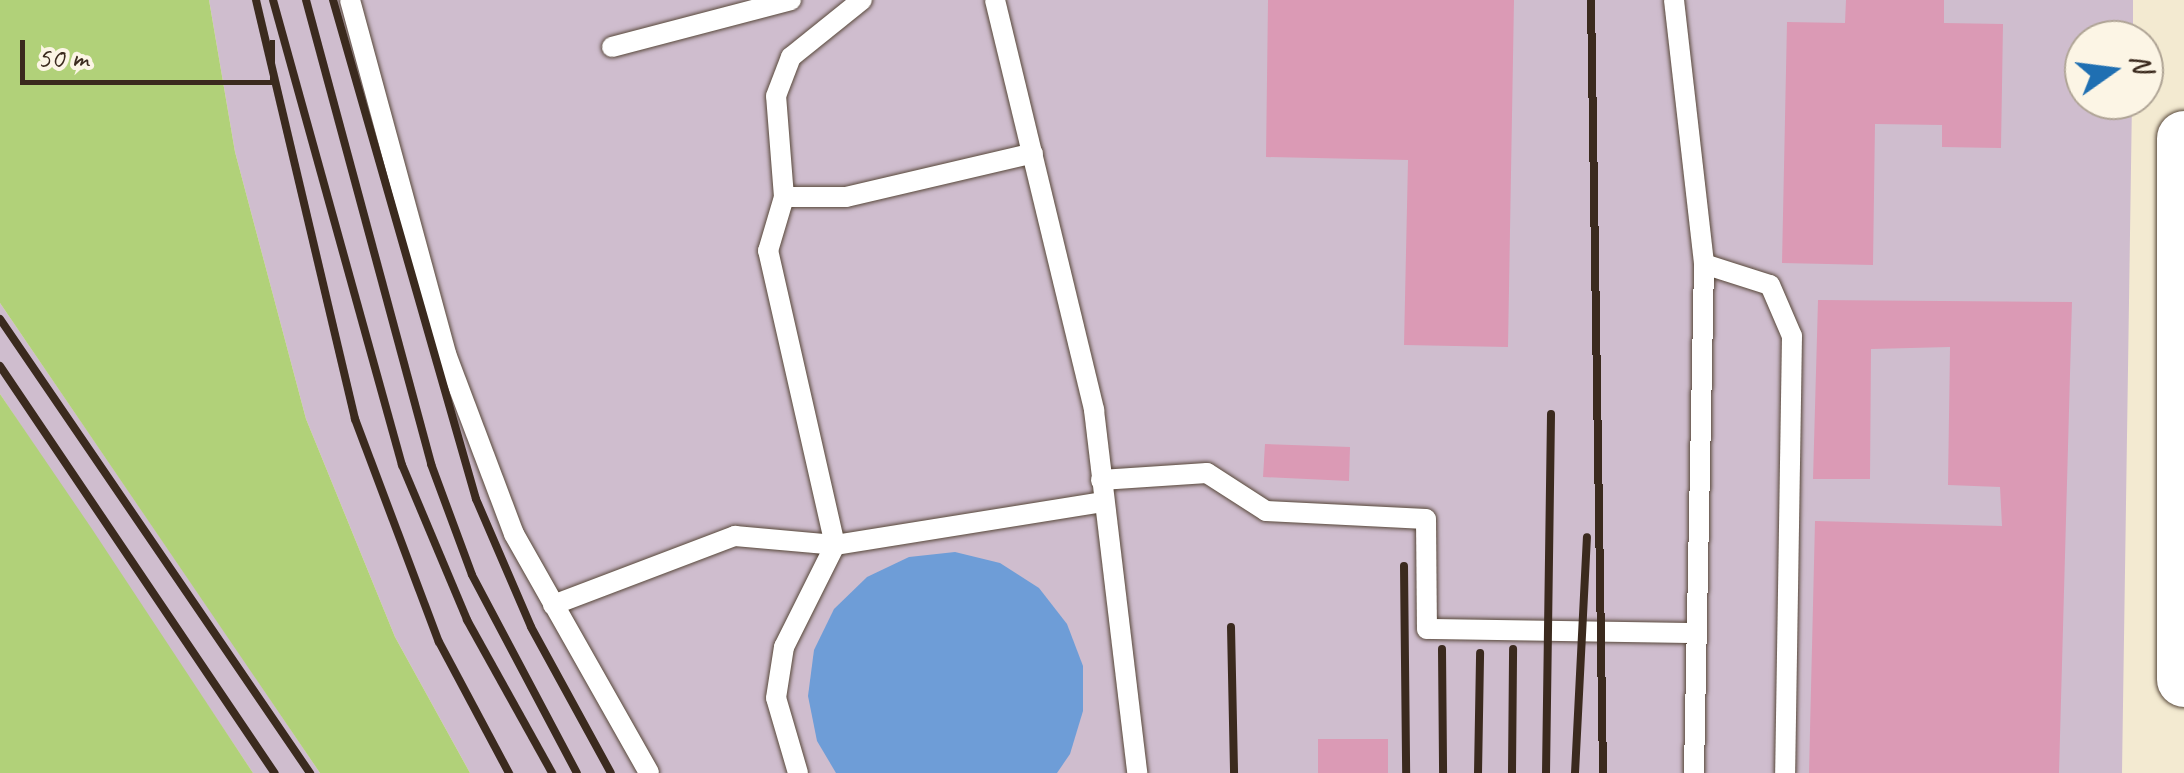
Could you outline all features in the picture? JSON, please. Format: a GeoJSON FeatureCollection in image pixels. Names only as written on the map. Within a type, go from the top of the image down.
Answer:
{"type":"FeatureCollection","features":[{"type":"Feature","properties":{"kind":"street"},"geometry":{"type":"LineString","coordinates":[[2184,138],[2184,679]]}},
{"type":"Feature","properties":{"kind":"lane"},"geometry":{"type":"LineString","coordinates":[[350,0],[446,354],[514,534],[649,773]]}},
{"type":"Feature","properties":{"kind":"lane"},"geometry":{"type":"LineString","coordinates":[[612,48],[751,5],[790,0]]}},
{"type":"Feature","properties":{"kind":"lane"},"geometry":{"type":"LineString","coordinates":[[798,773],[776,698],[784,647],[836,545],[768,251],[784,196],[776,96],[791,57],[862,0]]}},
{"type":"Feature","properties":{"kind":"lane"},"geometry":{"type":"LineString","coordinates":[[995,0],[1074,309],[1101,480],[1138,773]]}},
{"type":"Feature","properties":{"kind":"lane"},"geometry":{"type":"LineString","coordinates":[[1674,0],[1704,264],[1694,773]]}},
{"type":"Feature","properties":{"kind":"lane"},"geometry":{"type":"LineString","coordinates":[[784,196],[846,197],[1033,154]]}},
{"type":"Feature","properties":{"kind":"lane"},"geometry":{"type":"LineString","coordinates":[[1704,264],[1770,285],[1792,336],[1784,773]]}},
{"type":"Feature","properties":{"kind":"lane"},"geometry":{"type":"LineString","coordinates":[[1101,480],[1207,473],[1266,511],[1426,519],[1426,629],[1696,633]]}},
{"type":"Feature","properties":{"kind":"lane"},"geometry":{"type":"LineString","coordinates":[[553,605],[735,536],[836,545],[1102,502]]}},
{"type":"Feature","properties":{"kind":"shaded area"},"geometry":{"type":"Polygon","coordinates":[[[209,0],[2133,0],[2133,20],[2064,20],[2064,120],[2132,120],[2122,773],[470,773],[395,637],[306,419],[235,152],[209,0]]]}},
{"type":"Feature","properties":{"kind":"shaded area"},"geometry":{"type":"Polygon","coordinates":[[[0,303],[320,773],[253,773],[0,394],[0,303]]]}},
{"type":"Feature","properties":{"kind":"green space"},"geometry":{"type":"Polygon","coordinates":[[[0,0],[209,0],[235,152],[306,419],[395,637],[470,773],[320,773],[0,303],[0,0]]]}},
{"type":"Feature","properties":{"kind":"green space"},"geometry":{"type":"Polygon","coordinates":[[[0,394],[92,529],[253,773],[0,773],[0,394]]]}},
{"type":"Feature","properties":{"kind":"water"},"geometry":{"type":"Polygon","coordinates":[[[955,552],[1000,563],[1039,588],[1067,624],[1083,666],[1083,711],[1070,754],[1057,773],[836,773],[817,741],[808,696],[814,650],[834,609],[867,577],[909,557],[955,552]]]}},
{"type":"Feature","properties":{"kind":"building"},"geometry":{"type":"Polygon","coordinates":[[[1268,0],[1514,0],[1508,347],[1404,345],[1408,160],[1266,157],[1268,0]]]}},
{"type":"Feature","properties":{"kind":"building"},"geometry":{"type":"Polygon","coordinates":[[[1846,0],[1944,0],[1944,23],[2003,24],[2001,148],[1942,147],[1942,125],[1875,124],[1873,265],[1782,263],[1787,22],[1845,23],[1846,0]]]}},
{"type":"Feature","properties":{"kind":"building"},"geometry":{"type":"Polygon","coordinates":[[[1818,300],[2072,302],[2059,773],[1809,773],[1815,521],[2002,526],[2000,487],[1948,485],[1950,347],[1871,349],[1870,479],[1813,479],[1818,300]]]}},
{"type":"Feature","properties":{"kind":"building"},"geometry":{"type":"Polygon","coordinates":[[[1265,444],[1350,447],[1349,481],[1263,477],[1265,444]]]}},
{"type":"Feature","properties":{"kind":"building"},"geometry":{"type":"Polygon","coordinates":[[[1318,739],[1388,739],[1388,773],[1318,773],[1318,739]]]}},
{"type":"Feature","properties":{"kind":"railway"},"geometry":{"type":"LineString","coordinates":[[256,0],[355,419],[439,642],[509,773]]}},
{"type":"Feature","properties":{"kind":"railway"},"geometry":{"type":"LineString","coordinates":[[273,0],[402,465],[467,620],[552,773]]}},
{"type":"Feature","properties":{"kind":"railway"},"geometry":{"type":"LineString","coordinates":[[306,0],[431,464],[472,575],[577,773]]}},
{"type":"Feature","properties":{"kind":"railway"},"geometry":{"type":"LineString","coordinates":[[333,0],[476,499],[531,627],[611,773]]}},
{"type":"Feature","properties":{"kind":"railway"},"geometry":{"type":"LineString","coordinates":[[1591,0],[1603,773]]}},
{"type":"Feature","properties":{"kind":"railway"},"geometry":{"type":"LineString","coordinates":[[0,319],[310,773]]}},
{"type":"Feature","properties":{"kind":"railway"},"geometry":{"type":"LineString","coordinates":[[0,366],[275,773]]}},
{"type":"Feature","properties":{"kind":"railway"},"geometry":{"type":"LineString","coordinates":[[1546,773],[1551,414]]}},
{"type":"Feature","properties":{"kind":"railway"},"geometry":{"type":"LineString","coordinates":[[1575,773],[1587,537]]}},
{"type":"Feature","properties":{"kind":"railway"},"geometry":{"type":"LineString","coordinates":[[1404,566],[1406,773]]}},
{"type":"Feature","properties":{"kind":"railway"},"geometry":{"type":"LineString","coordinates":[[1231,627],[1234,773]]}},
{"type":"Feature","properties":{"kind":"railway"},"geometry":{"type":"LineString","coordinates":[[1442,649],[1443,773]]}},
{"type":"Feature","properties":{"kind":"railway"},"geometry":{"type":"LineString","coordinates":[[1512,773],[1513,649]]}},
{"type":"Feature","properties":{"kind":"railway"},"geometry":{"type":"LineString","coordinates":[[1478,773],[1480,653]]}}]}
